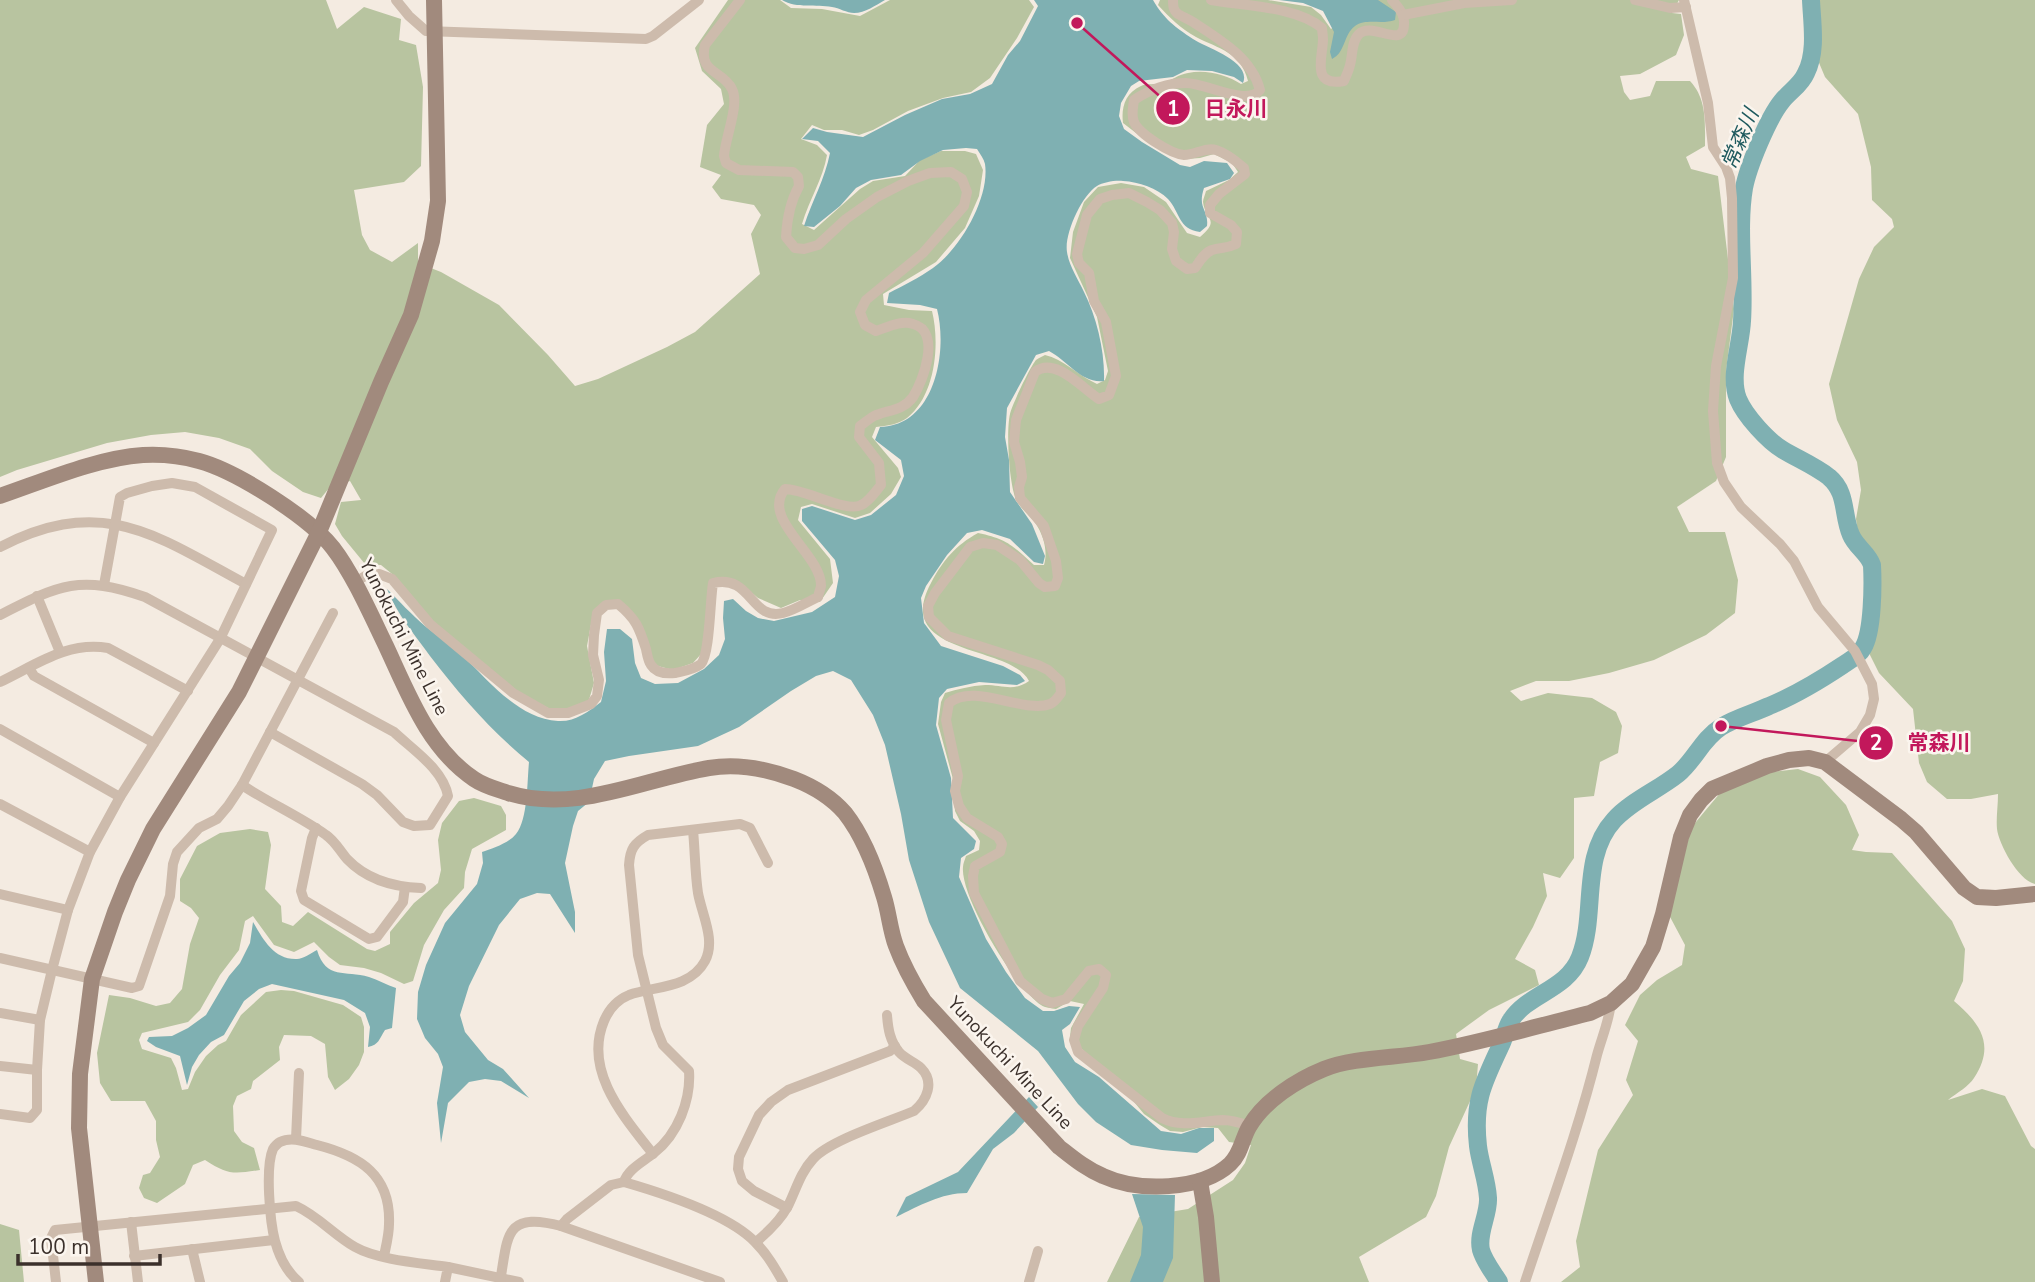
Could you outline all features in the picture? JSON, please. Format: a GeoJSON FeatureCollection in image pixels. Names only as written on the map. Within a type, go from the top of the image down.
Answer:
{"type":"FeatureCollection","features":[{"type":"Feature","properties":{"kind":"main road"},"geometry":{"type":"LineString","coordinates":[[96,1282],[79,1128],[80,1074],[92,979],[128,880],[153,829],[239,692],[319,532],[411,315],[432,241],[438,201],[434,0]]}},
{"type":"Feature","properties":{"kind":"main road","name":"Yunokuchi Mine Line"},"geometry":{"type":"LineString","coordinates":[[0,496],[103,462],[142,455],[199,461],[234,475],[319,532],[341,559],[422,722],[447,755],[474,779],[493,789],[549,800],[597,795],[710,768],[739,766],[772,771],[799,780],[822,793],[844,813],[858,835],[884,896],[895,944],[924,1001],[1059,1147],[1080,1164],[1122,1183],[1149,1186],[1192,1182],[1219,1172],[1232,1163],[1250,1126],[1270,1102],[1299,1081],[1327,1068],[1432,1052],[1590,1013],[1611,1003],[1632,984],[1653,947],[1681,837],[1690,815],[1701,800],[1712,789],[1767,766],[1809,758],[1825,762]]}},
{"type":"Feature","properties":{"kind":"main road"},"geometry":{"type":"LineString","coordinates":[[1825,762],[1916,832],[1964,888],[1978,897],[2035,894]]}},
{"type":"Feature","properties":{"kind":"main road"},"geometry":{"type":"LineString","coordinates":[[1192,1182],[1206,1217],[1212,1282]]}},
{"type":"Feature","properties":{"kind":"street"},"geometry":{"type":"LineString","coordinates":[[396,0],[419,27],[426,30],[646,39],[699,0]]}},
{"type":"Feature","properties":{"kind":"street"},"geometry":{"type":"LineString","coordinates":[[353,583],[367,575],[379,574],[392,579],[430,624],[513,693],[548,713],[568,713],[590,704],[597,695],[599,680],[593,655],[594,635],[597,613],[606,605],[618,604],[631,615],[639,626],[650,664],[658,672],[669,674],[692,670],[703,662],[713,583],[726,580],[738,585],[760,609],[769,613],[782,614],[818,597],[821,586],[819,574],[784,521],[779,507],[779,496],[785,489],[796,489],[854,508],[864,504],[881,485],[879,463],[859,437],[860,425],[874,416],[902,407],[912,397],[928,362],[929,346],[925,332],[916,324],[903,323],[876,331],[865,325],[860,312],[866,300],[923,253],[944,230],[964,206],[967,192],[962,179],[951,172],[930,173],[877,197],[846,219],[818,245],[804,249],[795,248],[786,237],[786,222],[799,186],[798,177],[793,172],[739,170],[726,163],[724,156],[734,100],[733,90],[705,64],[703,54],[705,46],[740,0]]}},
{"type":"Feature","properties":{"kind":"street"},"geometry":{"type":"LineString","coordinates":[[1173,0],[1177,14],[1190,20],[1238,54],[1257,79],[1260,90],[1252,96],[1242,96],[1185,83],[1163,86],[1134,100],[1132,114],[1135,125],[1144,135],[1179,155],[1192,155],[1210,149],[1218,151],[1244,168],[1245,174],[1219,194],[1210,205],[1210,213],[1231,225],[1237,232],[1236,244],[1227,249],[1214,249],[1207,253],[1195,268],[1188,269],[1175,261],[1172,223],[1160,210],[1129,193],[1100,200],[1087,215],[1077,254],[1079,263],[1089,273],[1094,301],[1106,322],[1116,376],[1113,387],[1109,395],[1099,399],[1063,372],[1053,367],[1041,367],[1035,372],[1014,432],[1022,477],[1020,498],[1044,526],[1056,561],[1058,578],[1055,586],[1045,587],[1020,560],[997,545],[983,543],[970,547],[928,606],[929,617],[948,636],[1038,665],[1060,681],[1061,693],[1053,703],[1041,706],[969,695],[955,698],[949,703],[946,720],[958,776],[955,791],[959,806],[967,818],[998,837],[1002,844],[1000,852],[975,866],[974,893],[1020,981],[1042,999],[1052,1003],[1066,999],[1089,971],[1099,969],[1106,975],[1103,988],[1078,1027],[1074,1040],[1078,1052],[1162,1118],[1174,1124],[1224,1120],[1250,1126]]}},
{"type":"Feature","properties":{"kind":"street"},"geometry":{"type":"LineString","coordinates":[[1211,0],[1311,19],[1322,27],[1320,69],[1325,78],[1336,82],[1344,80],[1350,67],[1353,43],[1359,34],[1366,30],[1397,36],[1402,32],[1404,15],[1392,0]]}},
{"type":"Feature","properties":{"kind":"street"},"geometry":{"type":"LineString","coordinates":[[1404,15],[1464,3],[1511,0]]}},
{"type":"Feature","properties":{"kind":"street"},"geometry":{"type":"LineString","coordinates":[[1635,0],[1670,8],[1685,4],[1708,103],[1713,147],[1730,178],[1733,278],[1716,366],[1713,411],[1717,463],[1724,482],[1741,507],[1794,561],[1818,607],[1855,651],[1872,684],[1874,699],[1870,715],[1860,732],[1825,762]]}},
{"type":"Feature","properties":{"kind":"street"},"geometry":{"type":"LineString","coordinates":[[0,1114],[30,1118],[37,1110],[40,1020],[68,911],[90,852],[120,797],[220,639],[272,530],[195,487],[172,483],[152,485],[127,493],[120,497],[104,585]]}},
{"type":"Feature","properties":{"kind":"street"},"geometry":{"type":"LineString","coordinates":[[0,547],[26,533],[56,525],[90,521],[115,524],[158,536],[246,584]]}},
{"type":"Feature","properties":{"kind":"street"},"geometry":{"type":"LineString","coordinates":[[0,615],[37,596],[58,588],[81,584],[104,585],[145,597],[394,732],[427,762],[446,785],[448,796],[430,824],[414,826],[403,822],[377,795],[362,784],[270,732]]}},
{"type":"Feature","properties":{"kind":"street"},"geometry":{"type":"LineString","coordinates":[[37,596],[60,652]]}},
{"type":"Feature","properties":{"kind":"street"},"geometry":{"type":"LineString","coordinates":[[0,958],[132,988],[139,986],[170,896],[177,852],[199,828],[217,819],[242,785],[333,613]]}},
{"type":"Feature","properties":{"kind":"street"},"geometry":{"type":"LineString","coordinates":[[0,682],[60,652],[76,646],[93,645],[108,648],[188,691]]}},
{"type":"Feature","properties":{"kind":"street"},"geometry":{"type":"LineString","coordinates":[[29,668],[34,676],[155,743]]}},
{"type":"Feature","properties":{"kind":"street"},"geometry":{"type":"LineString","coordinates":[[0,729],[120,797]]}},
{"type":"Feature","properties":{"kind":"street"},"geometry":{"type":"LineString","coordinates":[[242,785],[331,838],[348,860],[363,873],[382,882],[421,888]]}},
{"type":"Feature","properties":{"kind":"street"},"geometry":{"type":"LineString","coordinates":[[0,804],[90,852]]}},
{"type":"Feature","properties":{"kind":"street"},"geometry":{"type":"LineString","coordinates":[[624,1182],[626,1174],[666,1143],[676,1128],[690,1083],[689,1071],[663,1045],[646,991],[638,955],[629,865],[630,850],[637,841],[648,835],[740,824],[750,828],[768,863]]}},
{"type":"Feature","properties":{"kind":"street"},"geometry":{"type":"LineString","coordinates":[[316,828],[301,891],[304,900],[369,939],[377,937],[403,902],[405,887]]}},
{"type":"Feature","properties":{"kind":"street"},"geometry":{"type":"LineString","coordinates":[[653,1154],[620,1112],[608,1088],[598,1052],[600,1031],[616,1002],[628,995],[679,983],[692,976],[705,961],[708,947],[707,929],[698,892],[693,830]]}},
{"type":"Feature","properties":{"kind":"street"},"geometry":{"type":"LineString","coordinates":[[0,894],[68,911]]}},
{"type":"Feature","properties":{"kind":"street"},"geometry":{"type":"LineString","coordinates":[[1525,1282],[1583,1114],[1611,1003]]}},
{"type":"Feature","properties":{"kind":"street"},"geometry":{"type":"LineString","coordinates":[[0,1013],[40,1020]]}},
{"type":"Feature","properties":{"kind":"street"},"geometry":{"type":"LineString","coordinates":[[756,1242],[768,1232],[787,1208],[803,1171],[814,1157],[827,1146],[914,1111],[928,1096],[929,1083],[924,1070],[901,1054],[895,1046],[888,1028],[887,1016]]}},
{"type":"Feature","properties":{"kind":"street"},"geometry":{"type":"LineString","coordinates":[[787,1208],[754,1191],[742,1181],[738,1169],[739,1157],[759,1115],[788,1090],[890,1051],[895,1046]]}},
{"type":"Feature","properties":{"kind":"street"},"geometry":{"type":"LineString","coordinates":[[0,1066],[37,1070]]}},
{"type":"Feature","properties":{"kind":"street"},"geometry":{"type":"LineString","coordinates":[[296,1139],[299,1073]]}},
{"type":"Feature","properties":{"kind":"street"},"geometry":{"type":"LineString","coordinates":[[299,1282],[282,1259],[274,1240],[271,1208],[269,1180],[273,1149],[278,1143],[287,1140],[296,1139],[342,1151],[359,1160],[373,1173],[383,1190],[388,1209],[389,1226],[383,1256]]}},
{"type":"Feature","properties":{"kind":"street"},"geometry":{"type":"LineString","coordinates":[[561,1226],[611,1185],[624,1182],[717,1216],[739,1228],[756,1242],[783,1282]]}},
{"type":"Feature","properties":{"kind":"street"},"geometry":{"type":"LineString","coordinates":[[56,1282],[51,1238],[55,1230],[296,1206],[310,1213],[356,1248],[383,1256],[519,1282]]}},
{"type":"Feature","properties":{"kind":"street"},"geometry":{"type":"LineString","coordinates":[[500,1280],[507,1237],[514,1227],[526,1221],[542,1221],[720,1282]]}},
{"type":"Feature","properties":{"kind":"street"},"geometry":{"type":"LineString","coordinates":[[131,1222],[138,1282]]}},
{"type":"Feature","properties":{"kind":"street"},"geometry":{"type":"LineString","coordinates":[[134,1256],[274,1240]]}},
{"type":"Feature","properties":{"kind":"street"},"geometry":{"type":"LineString","coordinates":[[192,1249],[200,1282]]}},
{"type":"Feature","properties":{"kind":"street"},"geometry":{"type":"LineString","coordinates":[[1028,1282],[1038,1251]]}},
{"type":"Feature","properties":{"kind":"street"},"geometry":{"type":"LineString","coordinates":[[445,1282],[448,1267]]}},
{"type":"Feature","properties":{"kind":"green space"},"geometry":{"type":"Polygon","coordinates":[[[0,0],[326,0],[337,29],[364,7],[401,19],[399,40],[416,45],[423,87],[421,166],[404,182],[354,190],[362,235],[370,250],[392,262],[418,243],[418,263],[441,272],[499,305],[575,386],[598,379],[695,332],[760,274],[751,234],[761,215],[754,205],[721,199],[712,187],[721,175],[700,167],[707,125],[724,104],[721,89],[702,71],[695,48],[728,0],[780,0],[791,8],[822,9],[860,16],[890,0],[1029,0],[1034,7],[990,78],[971,92],[943,98],[908,111],[859,135],[842,130],[824,130],[812,125],[801,139],[817,145],[827,155],[802,224],[814,230],[860,189],[873,181],[905,176],[920,160],[941,151],[976,154],[983,170],[979,196],[965,228],[936,262],[883,294],[884,305],[932,311],[936,338],[930,382],[917,408],[900,422],[876,427],[872,437],[898,468],[901,477],[891,494],[870,513],[855,518],[812,504],[801,507],[798,520],[830,559],[833,583],[820,602],[800,600],[781,608],[758,598],[739,582],[716,581],[702,653],[693,663],[673,670],[654,665],[647,648],[617,601],[592,619],[587,646],[594,683],[588,703],[568,709],[550,709],[512,689],[430,621],[397,578],[381,565],[365,564],[335,524],[341,502],[361,500],[350,481],[330,487],[321,498],[303,492],[272,471],[250,449],[219,438],[185,432],[107,443],[0,477],[0,0]]]}},
{"type":"Feature","properties":{"kind":"green space"},"geometry":{"type":"Polygon","coordinates":[[[1160,0],[1268,0],[1311,7],[1331,29],[1364,0],[1679,0],[1672,13],[1681,14],[1684,35],[1676,55],[1640,74],[1620,76],[1624,92],[1630,100],[1650,96],[1656,81],[1690,81],[1702,103],[1705,146],[1686,157],[1691,169],[1718,176],[1734,309],[1726,371],[1726,457],[1716,481],[1677,507],[1689,532],[1725,532],[1738,580],[1735,613],[1706,635],[1654,660],[1569,681],[1536,681],[1510,691],[1521,701],[1548,693],[1592,698],[1616,712],[1622,726],[1618,753],[1600,762],[1594,796],[1574,798],[1574,858],[1560,878],[1543,873],[1547,896],[1515,959],[1535,970],[1539,985],[1489,1010],[1456,1034],[1460,1059],[1478,1064],[1476,1088],[1449,1147],[1436,1196],[1426,1217],[1359,1257],[1369,1282],[1107,1282],[1139,1217],[1188,1209],[1233,1180],[1245,1163],[1251,1145],[1229,1142],[1218,1128],[1170,1131],[1144,1114],[1070,1037],[1071,1028],[1084,1004],[1070,1001],[1056,1009],[1044,1007],[1030,996],[1018,981],[980,920],[964,881],[963,866],[966,856],[979,850],[980,841],[974,831],[960,821],[955,811],[953,779],[938,724],[945,693],[985,685],[1013,687],[1029,681],[1018,669],[1000,660],[940,637],[927,624],[923,607],[931,583],[945,560],[978,533],[1009,544],[1034,565],[1044,565],[1045,549],[1041,534],[1034,521],[1018,503],[1014,491],[1009,457],[1009,422],[1014,403],[1030,370],[1036,360],[1045,355],[1097,384],[1105,380],[1108,371],[1097,317],[1070,258],[1073,232],[1084,202],[1098,187],[1121,183],[1144,187],[1166,202],[1187,233],[1200,237],[1211,223],[1203,202],[1206,191],[1229,180],[1238,172],[1232,163],[1214,154],[1186,159],[1136,133],[1123,123],[1128,97],[1143,85],[1162,83],[1195,72],[1216,74],[1241,84],[1248,81],[1245,71],[1235,57],[1180,27],[1158,5],[1160,0]]]}},
{"type":"Feature","properties":{"kind":"green space"},"geometry":{"type":"Polygon","coordinates":[[[1817,0],[2035,0],[2035,884],[2016,869],[2002,844],[1997,829],[1998,794],[1971,799],[1947,799],[1927,782],[1919,763],[1913,709],[1879,673],[1869,653],[1878,570],[1873,558],[1859,541],[1856,519],[1861,490],[1857,462],[1837,420],[1829,384],[1859,279],[1874,247],[1894,227],[1892,219],[1872,200],[1871,167],[1858,114],[1825,77],[1817,58],[1821,33],[1817,0]]]}},
{"type":"Feature","properties":{"kind":"green space"},"geometry":{"type":"Polygon","coordinates":[[[1798,769],[1820,777],[1846,805],[1859,835],[1852,850],[1892,853],[1952,921],[1965,949],[1963,981],[1954,1001],[1978,1026],[1984,1055],[1972,1081],[1948,1100],[1982,1089],[2005,1096],[2035,1149],[2035,1282],[1561,1282],[1580,1267],[1576,1241],[1598,1150],[1633,1095],[1626,1080],[1638,1041],[1625,1025],[1640,995],[1657,980],[1682,965],[1685,945],[1669,915],[1691,828],[1721,792],[1771,772],[1798,769]]]}},
{"type":"Feature","properties":{"kind":"green space"},"geometry":{"type":"Polygon","coordinates":[[[474,798],[501,806],[506,815],[506,830],[472,849],[465,872],[464,888],[444,910],[424,945],[413,981],[404,984],[381,973],[340,965],[314,942],[294,952],[274,945],[253,916],[245,921],[239,950],[220,975],[200,1010],[188,1022],[142,1033],[139,1040],[142,1049],[171,1058],[182,1090],[188,1089],[206,1056],[226,1041],[241,1015],[266,992],[294,991],[343,1005],[361,1017],[364,1027],[364,1052],[359,1065],[349,1079],[335,1090],[328,1077],[325,1044],[311,1036],[284,1035],[279,1047],[280,1060],[253,1081],[251,1089],[237,1096],[233,1106],[234,1131],[242,1142],[254,1148],[260,1170],[231,1172],[205,1160],[193,1165],[185,1184],[157,1203],[144,1198],[139,1188],[143,1175],[150,1173],[160,1157],[156,1121],[145,1101],[111,1101],[100,1083],[97,1053],[109,995],[156,1006],[170,1003],[182,989],[190,944],[199,918],[191,908],[180,901],[180,879],[197,846],[220,833],[250,829],[268,832],[271,845],[265,889],[281,906],[282,922],[293,926],[308,912],[367,949],[375,951],[390,944],[390,932],[414,903],[438,883],[441,870],[438,840],[442,823],[459,801],[474,798]]]}},
{"type":"Feature","properties":{"kind":"green space"},"geometry":{"type":"Polygon","coordinates":[[[0,1224],[19,1230],[24,1282],[0,1282],[0,1224]]]}},
{"type":"Feature","properties":{"kind":"water"},"geometry":{"type":"Polygon","coordinates":[[[782,0],[885,0],[854,13],[782,0]]]}},
{"type":"Feature","properties":{"kind":"water"},"geometry":{"type":"Polygon","coordinates":[[[1034,0],[1153,0],[1175,26],[1235,62],[1244,75],[1243,83],[1234,77],[1212,71],[1187,70],[1173,77],[1139,81],[1131,86],[1121,103],[1119,116],[1124,129],[1180,165],[1190,167],[1204,161],[1227,163],[1234,173],[1230,179],[1204,188],[1202,205],[1207,226],[1200,232],[1183,224],[1164,195],[1141,184],[1106,182],[1091,191],[1080,206],[1071,226],[1067,252],[1096,324],[1102,347],[1104,381],[1089,379],[1049,351],[1036,355],[1007,408],[1005,437],[1010,492],[1032,524],[1045,556],[1043,564],[1034,562],[1010,539],[982,530],[967,533],[947,555],[921,598],[924,623],[941,646],[1003,666],[1020,675],[1025,681],[1017,685],[979,682],[947,689],[939,698],[936,725],[951,778],[953,818],[976,841],[974,849],[961,858],[959,877],[986,939],[1025,998],[1043,1011],[1069,1006],[1080,1007],[1070,1024],[1062,1030],[1065,1047],[1075,1062],[1099,1077],[1161,1131],[1181,1134],[1199,1128],[1214,1128],[1214,1141],[1197,1153],[1131,1145],[1096,1122],[1078,1104],[1038,1051],[960,988],[929,922],[909,860],[885,745],[873,715],[851,680],[833,671],[816,676],[739,727],[698,746],[605,761],[594,779],[589,802],[578,811],[565,863],[575,912],[575,933],[550,894],[537,893],[520,899],[499,925],[469,986],[460,1015],[465,1032],[488,1060],[503,1069],[529,1098],[501,1081],[485,1079],[469,1082],[448,1103],[441,1143],[437,1103],[443,1067],[417,1019],[418,992],[426,965],[445,923],[477,884],[483,863],[482,852],[509,840],[520,827],[525,810],[529,762],[489,725],[453,685],[406,624],[387,589],[420,622],[463,656],[506,697],[530,714],[558,721],[576,718],[601,702],[606,681],[604,652],[607,629],[620,629],[632,639],[635,663],[641,678],[655,684],[678,683],[704,669],[719,655],[725,639],[724,601],[733,599],[758,618],[774,621],[812,612],[835,597],[839,576],[835,560],[802,521],[802,509],[812,506],[855,520],[871,515],[896,495],[904,476],[901,460],[875,440],[880,427],[899,423],[914,414],[925,401],[938,365],[940,326],[937,309],[887,303],[889,293],[933,268],[963,236],[983,192],[985,164],[977,149],[943,150],[920,161],[901,175],[871,180],[856,188],[840,206],[814,227],[804,226],[830,153],[818,141],[802,139],[813,128],[863,137],[942,99],[970,94],[992,84],[1008,55],[1020,41],[1038,6],[1034,0]]]}},
{"type":"Feature","properties":{"kind":"water"},"geometry":{"type":"Polygon","coordinates":[[[1279,0],[1378,0],[1396,12],[1395,20],[1364,22],[1355,26],[1340,52],[1332,59],[1330,52],[1334,32],[1323,11],[1303,3],[1279,0]]]}},
{"type":"Feature","properties":{"kind":"water"},"geometry":{"type":"Polygon","coordinates":[[[253,922],[270,947],[282,956],[299,959],[317,950],[331,970],[369,977],[396,988],[392,1028],[385,1030],[377,1043],[368,1047],[370,1027],[365,1013],[344,1000],[272,984],[259,989],[244,1001],[224,1035],[211,1042],[199,1055],[187,1085],[180,1056],[147,1041],[149,1037],[172,1036],[206,1015],[240,963],[250,943],[253,922]]]}},
{"type":"Feature","properties":{"kind":"water"},"geometry":{"type":"Polygon","coordinates":[[[1029,1097],[1038,1107],[1014,1133],[993,1149],[967,1193],[939,1198],[896,1217],[906,1197],[958,1172],[1029,1097]]]}},
{"type":"Feature","properties":{"kind":"water"},"geometry":{"type":"Polygon","coordinates":[[[1132,1194],[1175,1195],[1173,1258],[1163,1282],[1130,1282],[1141,1255],[1143,1227],[1132,1194]]]}},
{"type":"Feature","properties":{"kind":"waterway","name":"常森川"},"geometry":{"type":"LineString","coordinates":[[1499,1282],[1484,1258],[1480,1244],[1488,1198],[1479,1152],[1478,1105],[1511,1020],[1528,1003],[1566,977],[1580,957],[1588,923],[1593,868],[1603,835],[1628,807],[1678,774],[1714,732],[1732,721],[1789,697],[1854,658],[1863,648],[1869,631],[1872,565],[1851,535],[1839,490],[1829,477],[1783,450],[1764,434],[1738,399],[1735,380],[1742,321],[1741,220],[1744,188],[1765,130],[1782,101],[1801,81],[1809,65],[1813,37],[1811,0]]}},
{"type":"Feature","properties":{"kind":"place","name":"日永川"},"geometry":{"type":"Point","coordinates":[1077,23]}},
{"type":"Feature","properties":{"kind":"place","name":"常森川"},"geometry":{"type":"Point","coordinates":[1721,726]}}]}
